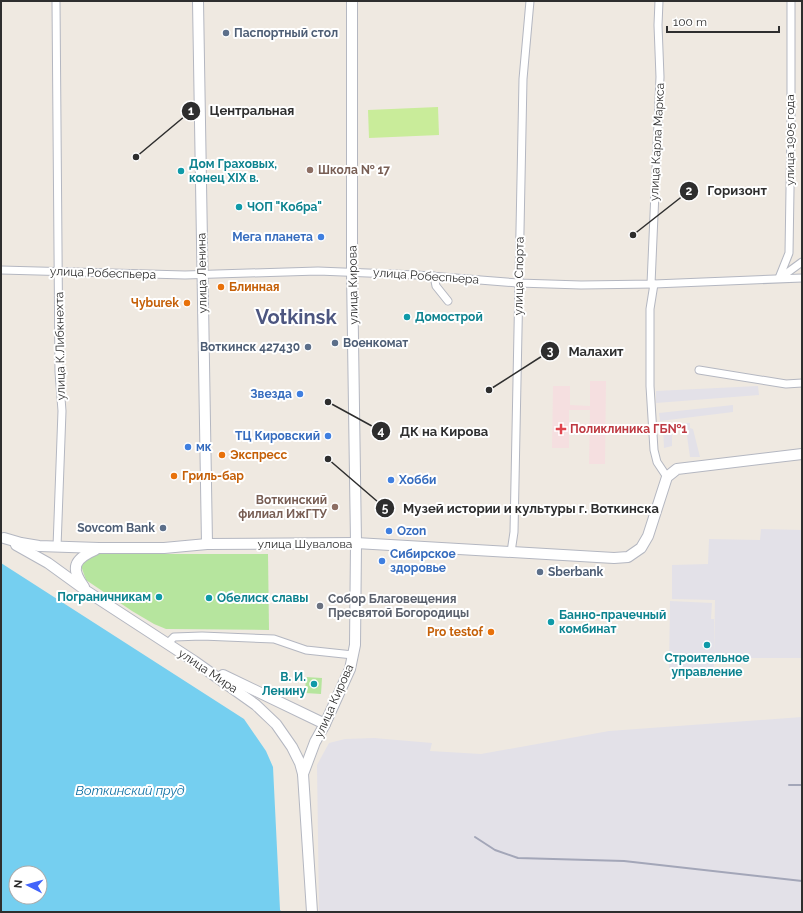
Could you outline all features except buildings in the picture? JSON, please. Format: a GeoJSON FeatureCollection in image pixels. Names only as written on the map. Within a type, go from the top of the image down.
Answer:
{"type":"FeatureCollection","features":[{"type":"Feature","properties":{"kind":"main road","name":"улица Ленина"},"geometry":{"type":"LineString","coordinates":[[198,1],[206,544]]}},
{"type":"Feature","properties":{"kind":"main road","name":"улица Кирова"},"geometry":{"type":"LineString","coordinates":[[303,774],[315,742],[325,724],[350,669],[356,629],[352,272],[352,1]]}},
{"type":"Feature","properties":{"kind":"main road"},"geometry":{"type":"LineString","coordinates":[[667,477],[680,469],[802,454]]}},
{"type":"Feature","properties":{"kind":"main road","name":"улица Шувалова"},"geometry":{"type":"LineString","coordinates":[[99,548],[164,548],[206,544],[356,543],[614,558],[628,557],[641,548],[648,536],[667,477]]}},
{"type":"Feature","properties":{"kind":"main road","name":"улица Мира"},"geometry":{"type":"LineString","coordinates":[[2,537],[27,544],[57,547],[99,548]]}},
{"type":"Feature","properties":{"kind":"main road","name":"улица Мира"},"geometry":{"type":"LineString","coordinates":[[2,537],[48,563],[88,592],[194,661],[256,705],[267,714],[292,747],[300,762],[303,774]]}},
{"type":"Feature","properties":{"kind":"main road","name":"улица Мира"},"geometry":{"type":"LineString","coordinates":[[88,592],[79,580],[76,566],[79,559],[84,555],[99,548]]}},
{"type":"Feature","properties":{"kind":"main road"},"geometry":{"type":"LineString","coordinates":[[194,661],[325,724]]}},
{"type":"Feature","properties":{"kind":"main road"},"geometry":{"type":"LineString","coordinates":[[303,774],[312,912]]}},
{"type":"Feature","properties":{"kind":"street","name":"улица К.Либкнехта"},"geometry":{"type":"LineString","coordinates":[[56,1],[59,372],[62,411],[57,547]]}},
{"type":"Feature","properties":{"kind":"street","name":"улица Спорта"},"geometry":{"type":"LineString","coordinates":[[511,552],[514,532],[523,79],[530,1]]}},
{"type":"Feature","properties":{"kind":"street","name":"улица Карла Маркса"},"geometry":{"type":"LineString","coordinates":[[659,1],[658,25],[660,77],[650,309],[650,379],[654,450],[657,462],[667,477]]}},
{"type":"Feature","properties":{"kind":"street","name":"улица 1905 года"},"geometry":{"type":"LineString","coordinates":[[780,278],[789,253],[791,1]]}},
{"type":"Feature","properties":{"kind":"street"},"geometry":{"type":"LineString","coordinates":[[780,278],[802,262]]}},
{"type":"Feature","properties":{"kind":"street","name":"улица Робеспьера"},"geometry":{"type":"LineString","coordinates":[[1,270],[185,275],[318,270],[434,276],[518,283],[581,285],[652,284],[802,278]]}},
{"type":"Feature","properties":{"kind":"street"},"geometry":{"type":"LineString","coordinates":[[434,276],[436,286],[448,301]]}},
{"type":"Feature","properties":{"kind":"street"},"geometry":{"type":"LineString","coordinates":[[699,370],[786,384],[802,383]]}},
{"type":"Feature","properties":{"kind":"street"},"geometry":{"type":"LineString","coordinates":[[167,644],[174,638],[202,636],[274,639],[306,650],[353,654]]}},
{"type":"Feature","properties":{"kind":"shaded area","name":"Поликлиника ГБ№1"},"geometry":{"type":"Polygon","coordinates":[[[590,381],[606,381],[605,464],[589,464],[590,410],[569,410],[569,448],[552,448],[553,386],[570,386],[570,405],[590,406],[590,381]]]}},
{"type":"Feature","properties":{"kind":"shaded area"},"geometry":{"type":"Polygon","coordinates":[[[758,386],[759,395],[656,403],[656,391],[758,386]]]}},
{"type":"Feature","properties":{"kind":"shaded area"},"geometry":{"type":"Polygon","coordinates":[[[733,405],[733,412],[660,421],[659,413],[733,405]]]}},
{"type":"Feature","properties":{"kind":"shaded area"},"geometry":{"type":"Polygon","coordinates":[[[682,423],[690,423],[690,428],[693,429],[700,457],[690,457],[686,429],[682,429],[682,423]]]}},
{"type":"Feature","properties":{"kind":"shaded area"},"geometry":{"type":"Polygon","coordinates":[[[672,425],[672,446],[664,448],[663,426],[672,425]]]}},
{"type":"Feature","properties":{"kind":"shaded area"},"geometry":{"type":"Polygon","coordinates":[[[761,529],[802,530],[802,658],[714,658],[714,668],[669,668],[670,601],[712,603],[711,619],[714,619],[714,657],[715,600],[672,599],[672,565],[708,564],[709,539],[760,540],[761,529]]]}},
{"type":"Feature","properties":{"kind":"shaded area"},"geometry":{"type":"Polygon","coordinates":[[[802,717],[802,912],[319,912],[317,765],[329,743],[345,739],[374,738],[432,743],[430,751],[481,754],[609,731],[802,717]]]}},
{"type":"Feature","properties":{"kind":"green space"},"geometry":{"type":"Polygon","coordinates":[[[438,107],[439,135],[369,138],[368,110],[438,107]]]}},
{"type":"Feature","properties":{"kind":"green space"},"geometry":{"type":"Polygon","coordinates":[[[93,554],[268,554],[269,630],[166,629],[154,624],[86,580],[80,563],[93,554]]]}},
{"type":"Feature","properties":{"kind":"green space"},"geometry":{"type":"Polygon","coordinates":[[[306,677],[322,678],[321,694],[305,693],[306,677]]]}},
{"type":"Feature","properties":{"kind":"water","name":"Воткинский пруд"},"geometry":{"type":"Polygon","coordinates":[[[1,563],[244,719],[266,751],[273,767],[280,910],[282,912],[1,912],[1,563]]]}},
{"type":"Feature","properties":{"kind":"railway"},"geometry":{"type":"LineString","coordinates":[[789,785],[802,785]]}},
{"type":"Feature","properties":{"kind":"railway"},"geometry":{"type":"LineString","coordinates":[[475,837],[495,850],[518,858],[624,861],[802,881]]}},
{"type":"Feature","properties":{"kind":"place","name":"Паспортный стол"},"geometry":{"type":"Point","coordinates":[226,33]}},
{"type":"Feature","properties":{"kind":"place","name":"Центральная"},"geometry":{"type":"Point","coordinates":[136,157]}},
{"type":"Feature","properties":{"kind":"place","name":"Школа № 17"},"geometry":{"type":"Point","coordinates":[310,170]}},
{"type":"Feature","properties":{"kind":"place","name":"Дом Граховых, конец XIX в."},"geometry":{"type":"Point","coordinates":[181,171]}},
{"type":"Feature","properties":{"kind":"place","name":"ЧОП \"Кобра\""},"geometry":{"type":"Point","coordinates":[239,207]}},
{"type":"Feature","properties":{"kind":"place","name":"Горизонт"},"geometry":{"type":"Point","coordinates":[633,235]}},
{"type":"Feature","properties":{"kind":"place","name":"Мега планета"},"geometry":{"type":"Point","coordinates":[321,237]}},
{"type":"Feature","properties":{"kind":"place","name":"Блинная"},"geometry":{"type":"Point","coordinates":[221,287]}},
{"type":"Feature","properties":{"kind":"place","name":"Чуburek"},"geometry":{"type":"Point","coordinates":[187,303]}},
{"type":"Feature","properties":{"kind":"place","name":"Домострой"},"geometry":{"type":"Point","coordinates":[407,317]}},
{"type":"Feature","properties":{"kind":"place","name":"Военкомат"},"geometry":{"type":"Point","coordinates":[335,343]}},
{"type":"Feature","properties":{"kind":"place","name":"Воткинск 427430"},"geometry":{"type":"Point","coordinates":[308,347]}},
{"type":"Feature","properties":{"kind":"place","name":"Малахит"},"geometry":{"type":"Point","coordinates":[489,390]}},
{"type":"Feature","properties":{"kind":"place","name":"Звезда"},"geometry":{"type":"Point","coordinates":[300,394]}},
{"type":"Feature","properties":{"kind":"place","name":"ДК на Кирова"},"geometry":{"type":"Point","coordinates":[328,402]}},
{"type":"Feature","properties":{"kind":"place","name":"Поликлиника ГБ№1"},"geometry":{"type":"Point","coordinates":[561,429]}},
{"type":"Feature","properties":{"kind":"place","name":"ТЦ Кировский"},"geometry":{"type":"Point","coordinates":[328,436]}},
{"type":"Feature","properties":{"kind":"place","name":"мк"},"geometry":{"type":"Point","coordinates":[188,447]}},
{"type":"Feature","properties":{"kind":"place","name":"Экспресс"},"geometry":{"type":"Point","coordinates":[222,455]}},
{"type":"Feature","properties":{"kind":"place","name":"Музей истории и культуры г. Воткинска"},"geometry":{"type":"Point","coordinates":[328,459]}},
{"type":"Feature","properties":{"kind":"place","name":"Гриль-бар"},"geometry":{"type":"Point","coordinates":[174,476]}},
{"type":"Feature","properties":{"kind":"place","name":"Хобби"},"geometry":{"type":"Point","coordinates":[391,480]}},
{"type":"Feature","properties":{"kind":"place","name":"Воткинский филиал ИжГТУ"},"geometry":{"type":"Point","coordinates":[335,507]}},
{"type":"Feature","properties":{"kind":"place","name":"Sovcom Bank"},"geometry":{"type":"Point","coordinates":[163,528]}},
{"type":"Feature","properties":{"kind":"place","name":"Ozon"},"geometry":{"type":"Point","coordinates":[389,531]}},
{"type":"Feature","properties":{"kind":"place","name":"Сибирское здоровье"},"geometry":{"type":"Point","coordinates":[382,561]}},
{"type":"Feature","properties":{"kind":"place","name":"Sberbank"},"geometry":{"type":"Point","coordinates":[540,572]}},
{"type":"Feature","properties":{"kind":"place","name":"Пограничникам"},"geometry":{"type":"Point","coordinates":[159,597]}},
{"type":"Feature","properties":{"kind":"place","name":"Обелиск славы"},"geometry":{"type":"Point","coordinates":[209,598]}},
{"type":"Feature","properties":{"kind":"place","name":"Собор Благовещения Пресвятой Богородицы"},"geometry":{"type":"Point","coordinates":[320,606]}},
{"type":"Feature","properties":{"kind":"place","name":"Банно-прачечный комбинат"},"geometry":{"type":"Point","coordinates":[551,622]}},
{"type":"Feature","properties":{"kind":"place","name":"Pro testof"},"geometry":{"type":"Point","coordinates":[491,632]}},
{"type":"Feature","properties":{"kind":"place","name":"Строительное управление"},"geometry":{"type":"Point","coordinates":[707,645]}},
{"type":"Feature","properties":{"kind":"place","name":"В. И. Ленину"},"geometry":{"type":"Point","coordinates":[314,684]}},
{"type":"Feature","properties":{"kind":"district","name":"Votkinsk"},"geometry":{"type":"Point","coordinates":[296,317]}}]}
